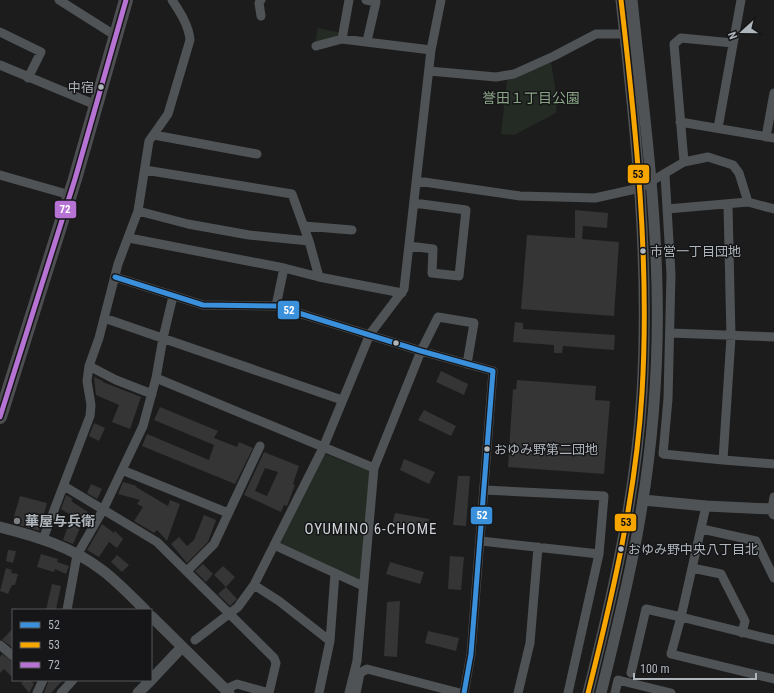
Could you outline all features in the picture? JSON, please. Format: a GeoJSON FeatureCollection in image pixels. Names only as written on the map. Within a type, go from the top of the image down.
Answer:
{"type":"FeatureCollection","features":[{"type":"Feature","properties":{"kind":"main road"},"geometry":{"type":"LineString","coordinates":[[0,417],[70,195],[126,0]]}},
{"type":"Feature","properties":{"kind":"street"},"geometry":{"type":"LineString","coordinates":[[59,0],[116,36]]}},
{"type":"Feature","properties":{"kind":"street"},"geometry":{"type":"LineString","coordinates":[[43,539],[90,416],[91,405],[87,381],[89,366],[99,338],[118,264],[138,211],[149,141],[168,114],[190,40],[190,34],[181,14],[172,0]]}},
{"type":"Feature","properties":{"kind":"street"},"geometry":{"type":"LineString","coordinates":[[261,0],[259,3],[261,16]]}},
{"type":"Feature","properties":{"kind":"street"},"geometry":{"type":"LineString","coordinates":[[342,39],[349,0]]}},
{"type":"Feature","properties":{"kind":"street"},"geometry":{"type":"LineString","coordinates":[[366,0],[376,2],[367,41]]}},
{"type":"Feature","properties":{"kind":"street"},"geometry":{"type":"LineString","coordinates":[[195,640],[238,607],[254,585],[323,448],[370,334],[404,289],[429,71],[441,0]]}},
{"type":"Feature","properties":{"kind":"street"},"geometry":{"type":"LineString","coordinates":[[588,693],[615,580],[630,506],[639,431],[645,338],[645,263],[640,188],[621,0]]}},
{"type":"Feature","properties":{"kind":"street"},"geometry":{"type":"LineString","coordinates":[[601,693],[626,591],[643,500],[652,421],[656,337],[657,288],[651,184],[632,0]]}},
{"type":"Feature","properties":{"kind":"street"},"geometry":{"type":"LineString","coordinates":[[718,128],[741,0]]}},
{"type":"Feature","properties":{"kind":"street"},"geometry":{"type":"LineString","coordinates":[[0,32],[41,52],[28,78]]}},
{"type":"Feature","properties":{"kind":"street"},"geometry":{"type":"LineString","coordinates":[[429,71],[496,78],[514,74],[554,56],[596,34],[625,34]]}},
{"type":"Feature","properties":{"kind":"street"},"geometry":{"type":"LineString","coordinates":[[684,162],[674,44],[681,38],[733,43]]}},
{"type":"Feature","properties":{"kind":"street"},"geometry":{"type":"LineString","coordinates":[[316,46],[342,39],[432,50]]}},
{"type":"Feature","properties":{"kind":"street"},"geometry":{"type":"LineString","coordinates":[[0,66],[96,105]]}},
{"type":"Feature","properties":{"kind":"street"},"geometry":{"type":"LineString","coordinates":[[680,122],[770,138],[774,93]]}},
{"type":"Feature","properties":{"kind":"street"},"geometry":{"type":"LineString","coordinates":[[154,135],[257,154]]}},
{"type":"Feature","properties":{"kind":"street"},"geometry":{"type":"LineString","coordinates":[[417,181],[520,196],[578,199],[595,198],[640,188],[651,184],[684,162],[708,157],[733,165],[739,173],[748,202]]}},
{"type":"Feature","properties":{"kind":"street"},"geometry":{"type":"LineString","coordinates":[[144,170],[292,194],[309,241],[319,278]]}},
{"type":"Feature","properties":{"kind":"street"},"geometry":{"type":"LineString","coordinates":[[0,175],[70,195]]}},
{"type":"Feature","properties":{"kind":"street"},"geometry":{"type":"LineString","coordinates":[[665,175],[671,274],[668,399],[663,454],[774,464]]}},
{"type":"Feature","properties":{"kind":"street"},"geometry":{"type":"LineString","coordinates":[[667,210],[748,202],[774,209]]}},
{"type":"Feature","properties":{"kind":"street"},"geometry":{"type":"LineString","coordinates":[[409,246],[433,249],[432,273],[458,276],[466,210],[414,203]]}},
{"type":"Feature","properties":{"kind":"street"},"geometry":{"type":"LineString","coordinates":[[723,460],[731,337],[728,205]]}},
{"type":"Feature","properties":{"kind":"street"},"geometry":{"type":"LineString","coordinates":[[138,211],[195,225],[249,234],[309,241]]}},
{"type":"Feature","properties":{"kind":"street"},"geometry":{"type":"LineString","coordinates":[[304,226],[352,230]]}},
{"type":"Feature","properties":{"kind":"street"},"geometry":{"type":"LineString","coordinates":[[129,238],[284,268],[319,278],[402,293]]}},
{"type":"Feature","properties":{"kind":"street"},"geometry":{"type":"LineString","coordinates":[[276,306],[284,268]]}},
{"type":"Feature","properties":{"kind":"street"},"geometry":{"type":"LineString","coordinates":[[115,277],[203,305],[276,306],[421,351],[493,371],[481,541],[471,654],[464,693]]}},
{"type":"Feature","properties":{"kind":"street"},"geometry":{"type":"LineString","coordinates":[[68,609],[77,555],[103,510],[143,426],[156,378],[163,338],[173,296]]}},
{"type":"Feature","properties":{"kind":"street"},"geometry":{"type":"LineString","coordinates":[[349,693],[357,661],[374,468],[421,351],[438,317],[474,323],[467,364]]}},
{"type":"Feature","properties":{"kind":"street"},"geometry":{"type":"LineString","coordinates":[[104,318],[342,400]]}},
{"type":"Feature","properties":{"kind":"street"},"geometry":{"type":"LineString","coordinates":[[670,333],[731,337],[774,337]]}},
{"type":"Feature","properties":{"kind":"street"},"geometry":{"type":"LineString","coordinates":[[89,366],[116,380],[152,394]]}},
{"type":"Feature","properties":{"kind":"street"},"geometry":{"type":"LineString","coordinates":[[156,378],[374,468]]}},
{"type":"Feature","properties":{"kind":"street"},"geometry":{"type":"LineString","coordinates":[[187,571],[214,544],[260,446]]}},
{"type":"Feature","properties":{"kind":"street"},"geometry":{"type":"LineString","coordinates":[[122,470],[228,513]]}},
{"type":"Feature","properties":{"kind":"street"},"geometry":{"type":"LineString","coordinates":[[64,486],[157,542],[274,658],[276,663],[269,693],[237,684],[228,691],[152,617]]}},
{"type":"Feature","properties":{"kind":"street"},"geometry":{"type":"LineString","coordinates":[[484,490],[604,496],[599,554],[568,693]]}},
{"type":"Feature","properties":{"kind":"street"},"geometry":{"type":"LineString","coordinates":[[643,500],[773,511],[774,497]]}},
{"type":"Feature","properties":{"kind":"street"},"geometry":{"type":"LineString","coordinates":[[706,506],[681,617],[671,654],[774,679]]}},
{"type":"Feature","properties":{"kind":"street"},"geometry":{"type":"LineString","coordinates":[[0,527],[43,539],[77,555],[101,569],[144,609]]}},
{"type":"Feature","properties":{"kind":"street"},"geometry":{"type":"LineString","coordinates":[[702,528],[756,541],[774,578]]}},
{"type":"Feature","properties":{"kind":"street"},"geometry":{"type":"LineString","coordinates":[[481,541],[599,554]]}},
{"type":"Feature","properties":{"kind":"street"},"geometry":{"type":"LineString","coordinates":[[274,545],[364,586]]}},
{"type":"Feature","properties":{"kind":"street"},"geometry":{"type":"LineString","coordinates":[[518,693],[530,643],[538,547]]}},
{"type":"Feature","properties":{"kind":"street"},"geometry":{"type":"LineString","coordinates":[[692,568],[721,574],[745,621],[742,633]]}},
{"type":"Feature","properties":{"kind":"street"},"geometry":{"type":"LineString","coordinates":[[319,693],[330,641],[335,573]]}},
{"type":"Feature","properties":{"kind":"street"},"geometry":{"type":"LineString","coordinates":[[254,585],[279,600],[330,641]]}},
{"type":"Feature","properties":{"kind":"street"},"geometry":{"type":"LineString","coordinates":[[631,673],[646,609],[774,640]]}},
{"type":"Feature","properties":{"kind":"street"},"geometry":{"type":"LineString","coordinates":[[0,645],[12,655]]}},
{"type":"Feature","properties":{"kind":"street"},"geometry":{"type":"LineString","coordinates":[[152,679],[182,647]]}},
{"type":"Feature","properties":{"kind":"street"},"geometry":{"type":"LineString","coordinates":[[356,693],[360,673],[367,669],[460,693]]}},
{"type":"Feature","properties":{"kind":"street"},"geometry":{"type":"LineString","coordinates":[[615,693],[618,680],[671,693]]}},
{"type":"Feature","properties":{"kind":"street"},"geometry":{"type":"LineString","coordinates":[[37,693],[42,681]]}},
{"type":"Feature","properties":{"kind":"street"},"geometry":{"type":"LineString","coordinates":[[61,693],[72,681]]}},
{"type":"Feature","properties":{"kind":"street"},"geometry":{"type":"LineString","coordinates":[[138,693],[150,681]]}},
{"type":"Feature","properties":{"kind":"green space"},"geometry":{"type":"Polygon","coordinates":[[[318,28],[342,33],[341,37],[315,43],[318,28]]]}},
{"type":"Feature","properties":{"kind":"green space","name":"誉田１丁目公園"},"geometry":{"type":"Polygon","coordinates":[[[551,62],[557,99],[556,113],[514,135],[501,134],[507,80],[551,62]]]}},
{"type":"Feature","properties":{"kind":"green space"},"geometry":{"type":"Polygon","coordinates":[[[323,453],[372,472],[360,581],[277,542],[323,453]]]}},
{"type":"Feature","properties":{"kind":"building"},"geometry":{"type":"Polygon","coordinates":[[[575,210],[608,213],[607,228],[583,226],[582,239],[619,242],[614,316],[521,309],[527,235],[575,238],[575,210]]]}},
{"type":"Feature","properties":{"kind":"building"},"geometry":{"type":"Polygon","coordinates":[[[515,322],[523,323],[523,329],[615,335],[614,350],[563,346],[562,353],[554,353],[554,345],[513,342],[515,322]]]}},
{"type":"Feature","properties":{"kind":"building"},"geometry":{"type":"Polygon","coordinates":[[[441,371],[468,384],[464,395],[436,382],[441,371]]]}},
{"type":"Feature","properties":{"kind":"building"},"geometry":{"type":"Polygon","coordinates":[[[94,377],[141,397],[130,429],[112,422],[119,405],[96,395],[94,377]]]}},
{"type":"Feature","properties":{"kind":"building"},"geometry":{"type":"Polygon","coordinates":[[[517,380],[596,386],[595,400],[610,401],[604,474],[508,467],[513,389],[516,390],[517,380]]]}},
{"type":"Feature","properties":{"kind":"building"},"geometry":{"type":"Polygon","coordinates":[[[160,407],[218,431],[214,438],[237,447],[239,442],[253,448],[235,484],[142,446],[147,434],[209,460],[214,445],[154,420],[160,407]]]}},
{"type":"Feature","properties":{"kind":"building"},"geometry":{"type":"Polygon","coordinates":[[[424,410],[456,426],[451,436],[418,420],[424,410]]]}},
{"type":"Feature","properties":{"kind":"building"},"geometry":{"type":"Polygon","coordinates":[[[94,423],[105,428],[99,441],[89,436],[94,423]]]}},
{"type":"Feature","properties":{"kind":"building"},"geometry":{"type":"Polygon","coordinates":[[[264,452],[299,466],[293,484],[295,485],[287,506],[284,505],[281,512],[244,495],[264,452]],[[265,468],[255,491],[267,496],[278,472],[265,468]]]}},
{"type":"Feature","properties":{"kind":"building"},"geometry":{"type":"Polygon","coordinates":[[[404,459],[435,472],[429,484],[400,470],[404,459]]]}},
{"type":"Feature","properties":{"kind":"building"},"geometry":{"type":"Polygon","coordinates":[[[458,476],[470,476],[466,526],[453,525],[458,476]]]}},
{"type":"Feature","properties":{"kind":"building"},"geometry":{"type":"Polygon","coordinates":[[[123,482],[137,486],[136,487],[168,506],[170,500],[180,504],[167,541],[157,530],[154,533],[134,521],[143,507],[137,504],[140,500],[118,494],[123,482]]]}},
{"type":"Feature","properties":{"kind":"building"},"geometry":{"type":"Polygon","coordinates":[[[91,484],[102,489],[97,499],[87,493],[91,484]]]}},
{"type":"Feature","properties":{"kind":"building"},"geometry":{"type":"Polygon","coordinates":[[[66,495],[73,499],[71,501],[88,512],[79,525],[81,526],[73,544],[63,540],[72,516],[61,509],[66,495]]]}},
{"type":"Feature","properties":{"kind":"building"},"geometry":{"type":"Polygon","coordinates":[[[20,496],[47,503],[39,531],[12,523],[20,496]]]}},
{"type":"Feature","properties":{"kind":"building"},"geometry":{"type":"Polygon","coordinates":[[[395,513],[429,519],[427,532],[392,526],[395,513]]]}},
{"type":"Feature","properties":{"kind":"building"},"geometry":{"type":"Polygon","coordinates":[[[204,515],[216,520],[208,542],[187,563],[171,544],[179,537],[187,546],[194,540],[204,515]]]}},
{"type":"Feature","properties":{"kind":"building"},"geometry":{"type":"Polygon","coordinates":[[[102,524],[114,533],[115,531],[123,539],[117,548],[109,542],[99,557],[87,550],[102,524]]]}},
{"type":"Feature","properties":{"kind":"building"},"geometry":{"type":"Polygon","coordinates":[[[8,550],[16,551],[13,563],[6,561],[8,550]]]}},
{"type":"Feature","properties":{"kind":"building"},"geometry":{"type":"Polygon","coordinates":[[[41,554],[58,559],[57,562],[69,566],[66,574],[55,569],[54,572],[37,567],[41,554]]]}},
{"type":"Feature","properties":{"kind":"building"},"geometry":{"type":"Polygon","coordinates":[[[117,555],[129,565],[122,572],[111,562],[117,555]]]}},
{"type":"Feature","properties":{"kind":"building"},"geometry":{"type":"Polygon","coordinates":[[[450,556],[464,557],[461,590],[448,589],[450,556]]]}},
{"type":"Feature","properties":{"kind":"building"},"geometry":{"type":"Polygon","coordinates":[[[390,562],[424,572],[420,584],[386,574],[390,562]]]}},
{"type":"Feature","properties":{"kind":"building"},"geometry":{"type":"Polygon","coordinates":[[[203,564],[213,574],[206,582],[195,571],[203,564]]]}},
{"type":"Feature","properties":{"kind":"building"},"geometry":{"type":"Polygon","coordinates":[[[223,566],[235,577],[226,587],[214,575],[223,566]]]}},
{"type":"Feature","properties":{"kind":"building"},"geometry":{"type":"Polygon","coordinates":[[[6,568],[12,570],[11,573],[18,574],[15,585],[12,585],[8,594],[0,591],[6,568]]]}},
{"type":"Feature","properties":{"kind":"building"},"geometry":{"type":"Polygon","coordinates":[[[52,584],[61,586],[56,609],[46,609],[52,584]]]}},
{"type":"Feature","properties":{"kind":"building"},"geometry":{"type":"Polygon","coordinates":[[[226,587],[237,599],[230,606],[218,594],[226,587]]]}},
{"type":"Feature","properties":{"kind":"building"},"geometry":{"type":"Polygon","coordinates":[[[400,601],[397,657],[384,656],[387,602],[400,601]]]}},
{"type":"Feature","properties":{"kind":"building"},"geometry":{"type":"Polygon","coordinates":[[[12,629],[12,647],[2,640],[12,629]]]}},
{"type":"Feature","properties":{"kind":"building"},"geometry":{"type":"Polygon","coordinates":[[[428,631],[459,638],[456,651],[425,643],[428,631]]]}},
{"type":"Feature","properties":{"kind":"building"},"geometry":{"type":"Polygon","coordinates":[[[2,654],[12,661],[12,677],[4,669],[0,673],[0,657],[2,654]]]}},
{"type":"Feature","properties":{"kind":"building"},"geometry":{"type":"Polygon","coordinates":[[[24,681],[31,681],[34,684],[29,693],[21,683],[24,681]]]}},
{"type":"Feature","properties":{"kind":"building"},"geometry":{"type":"Polygon","coordinates":[[[49,681],[62,681],[51,693],[44,693],[49,681]]]}},
{"type":"Feature","properties":{"kind":"transit line","name":"72"},"geometry":{"type":"LineString","coordinates":[[0,417],[75,179],[126,0]]}},
{"type":"Feature","properties":{"kind":"transit line","name":"53"},"geometry":{"type":"LineString","coordinates":[[588,693],[606,619],[629,506],[635,469],[642,393],[644,344],[643,245],[632,98],[621,0]]}},
{"type":"Feature","properties":{"kind":"transit line","name":"52"},"geometry":{"type":"LineString","coordinates":[[115,277],[203,305],[276,306],[421,351],[493,371],[471,654],[464,693]]}},
{"type":"Feature","properties":{"kind":"place","name":"中宿"},"geometry":{"type":"Point","coordinates":[101,87]}},
{"type":"Feature","properties":{"kind":"place","name":"市営一丁目団地"},"geometry":{"type":"Point","coordinates":[643,251]}},
{"type":"Feature","properties":{"kind":"place","name":"おゆみ野第二団地"},"geometry":{"type":"Point","coordinates":[487,449]}},
{"type":"Feature","properties":{"kind":"place","name":"華屋与兵衛"},"geometry":{"type":"Point","coordinates":[17,521]}},
{"type":"Feature","properties":{"kind":"place","name":"おゆみ野中央八丁目北"},"geometry":{"type":"Point","coordinates":[621,549]}},
{"type":"Feature","properties":{"kind":"district","name":"OYUMINO 6-CHOME"},"geometry":{"type":"Point","coordinates":[371,529]}}]}
